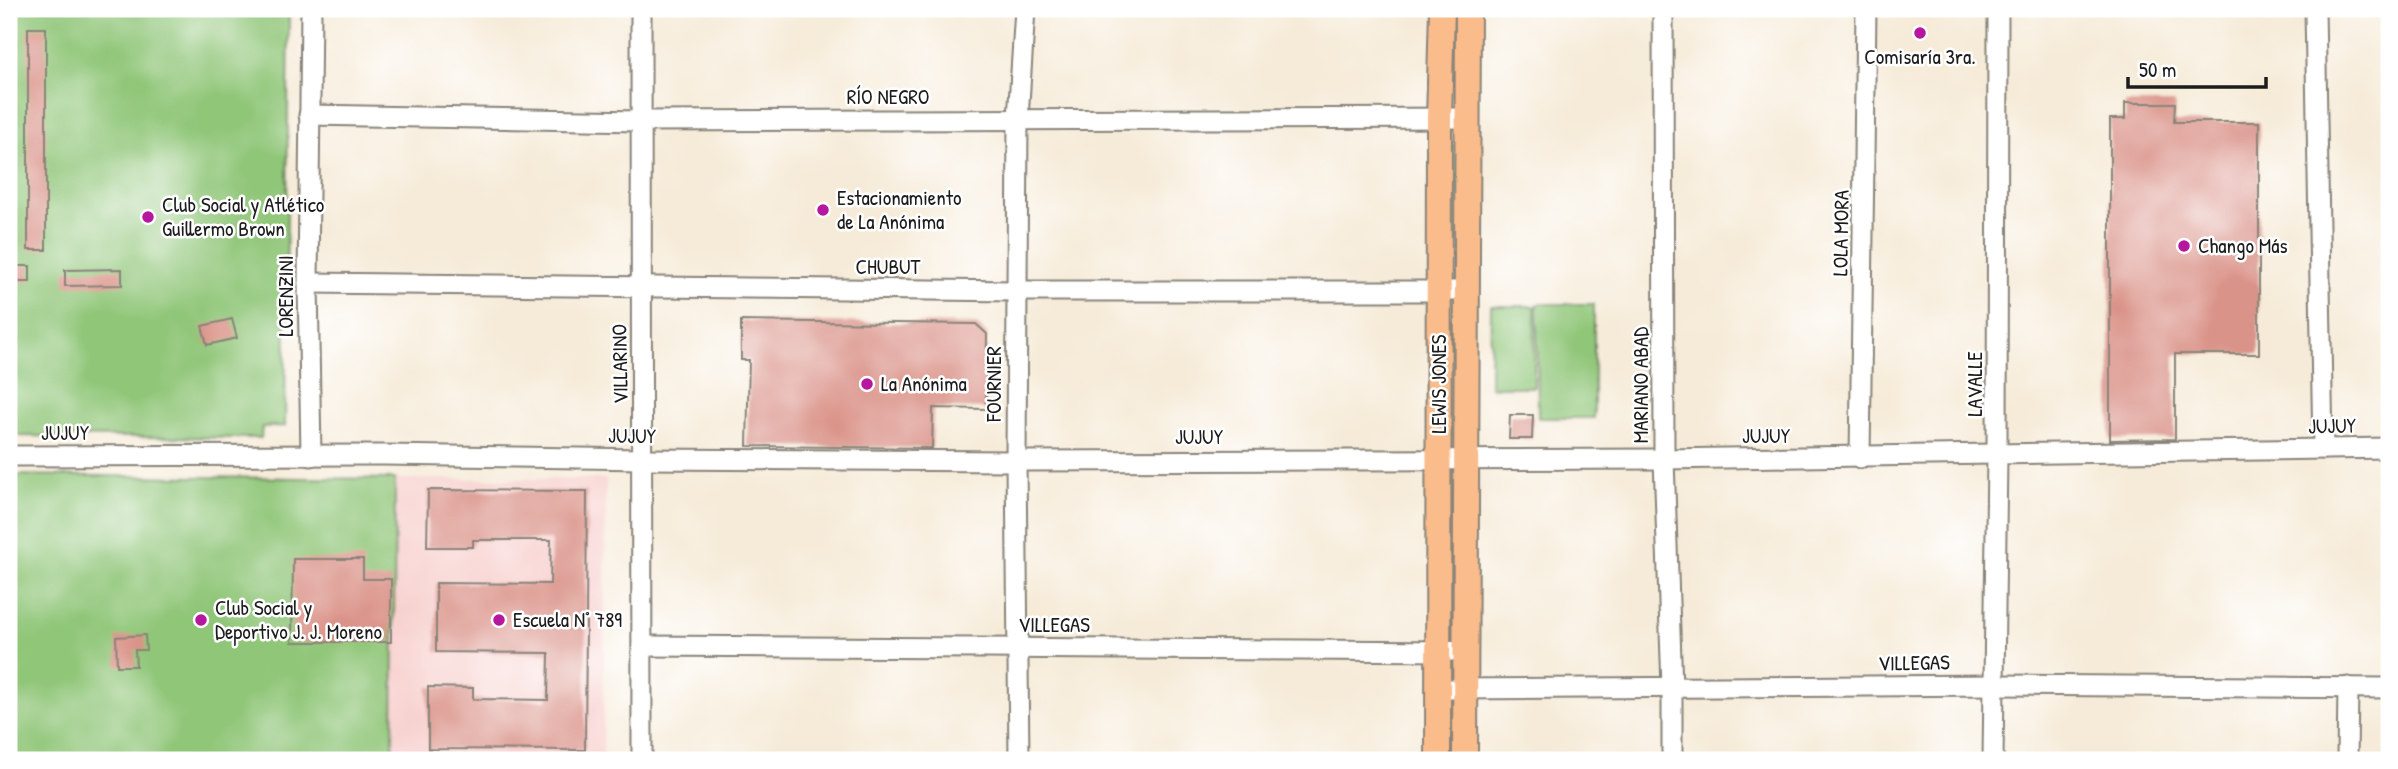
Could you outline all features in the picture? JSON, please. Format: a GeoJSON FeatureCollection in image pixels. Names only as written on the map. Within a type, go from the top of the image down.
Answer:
{"type":"FeatureCollection","features":[{"type":"Feature","properties":{"kind":"main road","name":"LEWIS JONES"},"geometry":{"type":"LineString","coordinates":[[1443,9],[1439,119],[1439,459],[1452,651],[1464,689],[1465,760]]}},
{"type":"Feature","properties":{"kind":"main road","name":"LEWIS JONES"},"geometry":{"type":"LineString","coordinates":[[1438,760],[1439,690],[1452,651],[1465,458],[1468,9]]}},
{"type":"Feature","properties":{"kind":"street","name":"LORENZINI"},"geometry":{"type":"LineString","coordinates":[[311,9],[308,283],[311,456]]}},
{"type":"Feature","properties":{"kind":"street","name":"VILLARINO"},"geometry":{"type":"LineString","coordinates":[[641,9],[642,760]]}},
{"type":"Feature","properties":{"kind":"street","name":"FOURNIER"},"geometry":{"type":"LineString","coordinates":[[1019,760],[1016,461],[1018,119],[1025,9]]}},
{"type":"Feature","properties":{"kind":"street","name":"MARIANO ABAD"},"geometry":{"type":"LineString","coordinates":[[1663,9],[1664,460],[1672,760]]}},
{"type":"Feature","properties":{"kind":"street","name":"LOLA MORA"},"geometry":{"type":"LineString","coordinates":[[1860,458],[1867,9]]}},
{"type":"Feature","properties":{"kind":"street","name":"LAVALLE"},"geometry":{"type":"LineString","coordinates":[[1993,760],[1998,9]]}},
{"type":"Feature","properties":{"kind":"street"},"geometry":{"type":"LineString","coordinates":[[2315,9],[2323,449]]}},
{"type":"Feature","properties":{"kind":"street","name":"RÍO NEGRO"},"geometry":{"type":"LineString","coordinates":[[309,115],[641,121],[1468,118]]}},
{"type":"Feature","properties":{"kind":"street","name":"CHUBUT"},"geometry":{"type":"LineString","coordinates":[[308,283],[1017,291],[1468,290]]}},
{"type":"Feature","properties":{"kind":"street","name":"JUJUY"},"geometry":{"type":"LineString","coordinates":[[9,456],[384,455],[1016,461],[1465,458],[1664,460],[2389,448]]}},
{"type":"Feature","properties":{"kind":"street","name":"VILLEGAS"},"geometry":{"type":"LineString","coordinates":[[643,646],[1452,651]]}},
{"type":"Feature","properties":{"kind":"street","name":"VILLEGAS"},"geometry":{"type":"LineString","coordinates":[[1439,690],[1994,685],[2389,688]]}},
{"type":"Feature","properties":{"kind":"street"},"geometry":{"type":"LineString","coordinates":[[2347,760],[2348,687]]}},
{"type":"Feature","properties":{"kind":"shaded area","name":"Escuela N° 789"},"geometry":{"type":"Polygon","coordinates":[[[395,479],[606,479],[603,760],[393,760],[395,479]]]}},
{"type":"Feature","properties":{"kind":"green space","name":"Club Social y Atlético Guillermo Brown"},"geometry":{"type":"Polygon","coordinates":[[[9,9],[289,9],[285,426],[262,427],[261,438],[9,436],[9,9]]]}},
{"type":"Feature","properties":{"kind":"green space"},"geometry":{"type":"Polygon","coordinates":[[[1449,146],[1459,146],[1458,265],[1448,265],[1449,146]]]}},
{"type":"Feature","properties":{"kind":"green space"},"geometry":{"type":"Polygon","coordinates":[[[1537,304],[1594,304],[1594,418],[1538,418],[1537,304]]]}},
{"type":"Feature","properties":{"kind":"green space"},"geometry":{"type":"Polygon","coordinates":[[[1491,306],[1535,306],[1534,387],[1490,387],[1491,306]]]}},
{"type":"Feature","properties":{"kind":"green space"},"geometry":{"type":"Polygon","coordinates":[[[1449,318],[1459,318],[1457,435],[1448,435],[1449,318]]]}},
{"type":"Feature","properties":{"kind":"green space","name":"Club Social y Deportivo J. J. Moreno"},"geometry":{"type":"Polygon","coordinates":[[[9,475],[395,479],[393,760],[9,760],[9,475]]]}},
{"type":"Feature","properties":{"kind":"green space"},"geometry":{"type":"Polygon","coordinates":[[[1448,484],[1458,484],[1459,623],[1449,623],[1448,484]]]}},
{"type":"Feature","properties":{"kind":"building"},"geometry":{"type":"Polygon","coordinates":[[[28,28],[46,28],[46,250],[28,250],[28,28]]]}},
{"type":"Feature","properties":{"kind":"building","name":"Chango Más"},"geometry":{"type":"Polygon","coordinates":[[[2125,103],[2175,103],[2174,122],[2259,122],[2259,354],[2175,354],[2175,439],[2110,440],[2110,119],[2125,119],[2125,103]]]}},
{"type":"Feature","properties":{"kind":"building"},"geometry":{"type":"Polygon","coordinates":[[[9,266],[30,266],[30,282],[9,282],[9,266]]]}},
{"type":"Feature","properties":{"kind":"building"},"geometry":{"type":"Polygon","coordinates":[[[122,269],[122,285],[65,286],[65,270],[122,269]]]}},
{"type":"Feature","properties":{"kind":"building"},"geometry":{"type":"Polygon","coordinates":[[[232,319],[237,338],[207,345],[202,326],[232,319]]]}},
{"type":"Feature","properties":{"kind":"building","name":"La Anónima"},"geometry":{"type":"Polygon","coordinates":[[[741,321],[976,324],[987,334],[986,409],[933,408],[932,448],[747,446],[749,360],[741,360],[741,321]]]}},
{"type":"Feature","properties":{"kind":"building"},"geometry":{"type":"Polygon","coordinates":[[[1510,415],[1533,415],[1532,439],[1509,439],[1510,415]]]}},
{"type":"Feature","properties":{"kind":"building","name":"Escuela N° 789"},"geometry":{"type":"Polygon","coordinates":[[[428,490],[587,491],[585,750],[428,749],[428,687],[473,688],[473,699],[548,700],[549,653],[436,652],[436,583],[550,584],[551,540],[473,540],[473,547],[427,547],[428,490]]]}},
{"type":"Feature","properties":{"kind":"building","name":"Club Social y Deportivo J. J. Moreno"},"geometry":{"type":"Polygon","coordinates":[[[293,559],[363,559],[363,579],[391,579],[391,642],[292,642],[293,559]]]}},
{"type":"Feature","properties":{"kind":"building"},"geometry":{"type":"Polygon","coordinates":[[[145,635],[146,650],[135,650],[136,666],[117,666],[116,637],[145,635]]]}},
{"type":"Feature","properties":{"kind":"place","name":"Comisaría 3ra."},"geometry":{"type":"Point","coordinates":[1920,33]}},
{"type":"Feature","properties":{"kind":"place","name":"Estacionamiento de La Anónima"},"geometry":{"type":"Point","coordinates":[823,210]}},
{"type":"Feature","properties":{"kind":"place","name":"Club Social y Atlético Guillermo Brown"},"geometry":{"type":"Point","coordinates":[148,217]}},
{"type":"Feature","properties":{"kind":"place","name":"Chango Más"},"geometry":{"type":"Point","coordinates":[2184,246]}},
{"type":"Feature","properties":{"kind":"place","name":"La Anónima"},"geometry":{"type":"Point","coordinates":[867,384]}},
{"type":"Feature","properties":{"kind":"place","name":"Club Social y Deportivo J. J. Moreno"},"geometry":{"type":"Point","coordinates":[201,620]}},
{"type":"Feature","properties":{"kind":"place","name":"Escuela N° 789"},"geometry":{"type":"Point","coordinates":[499,620]}}]}
